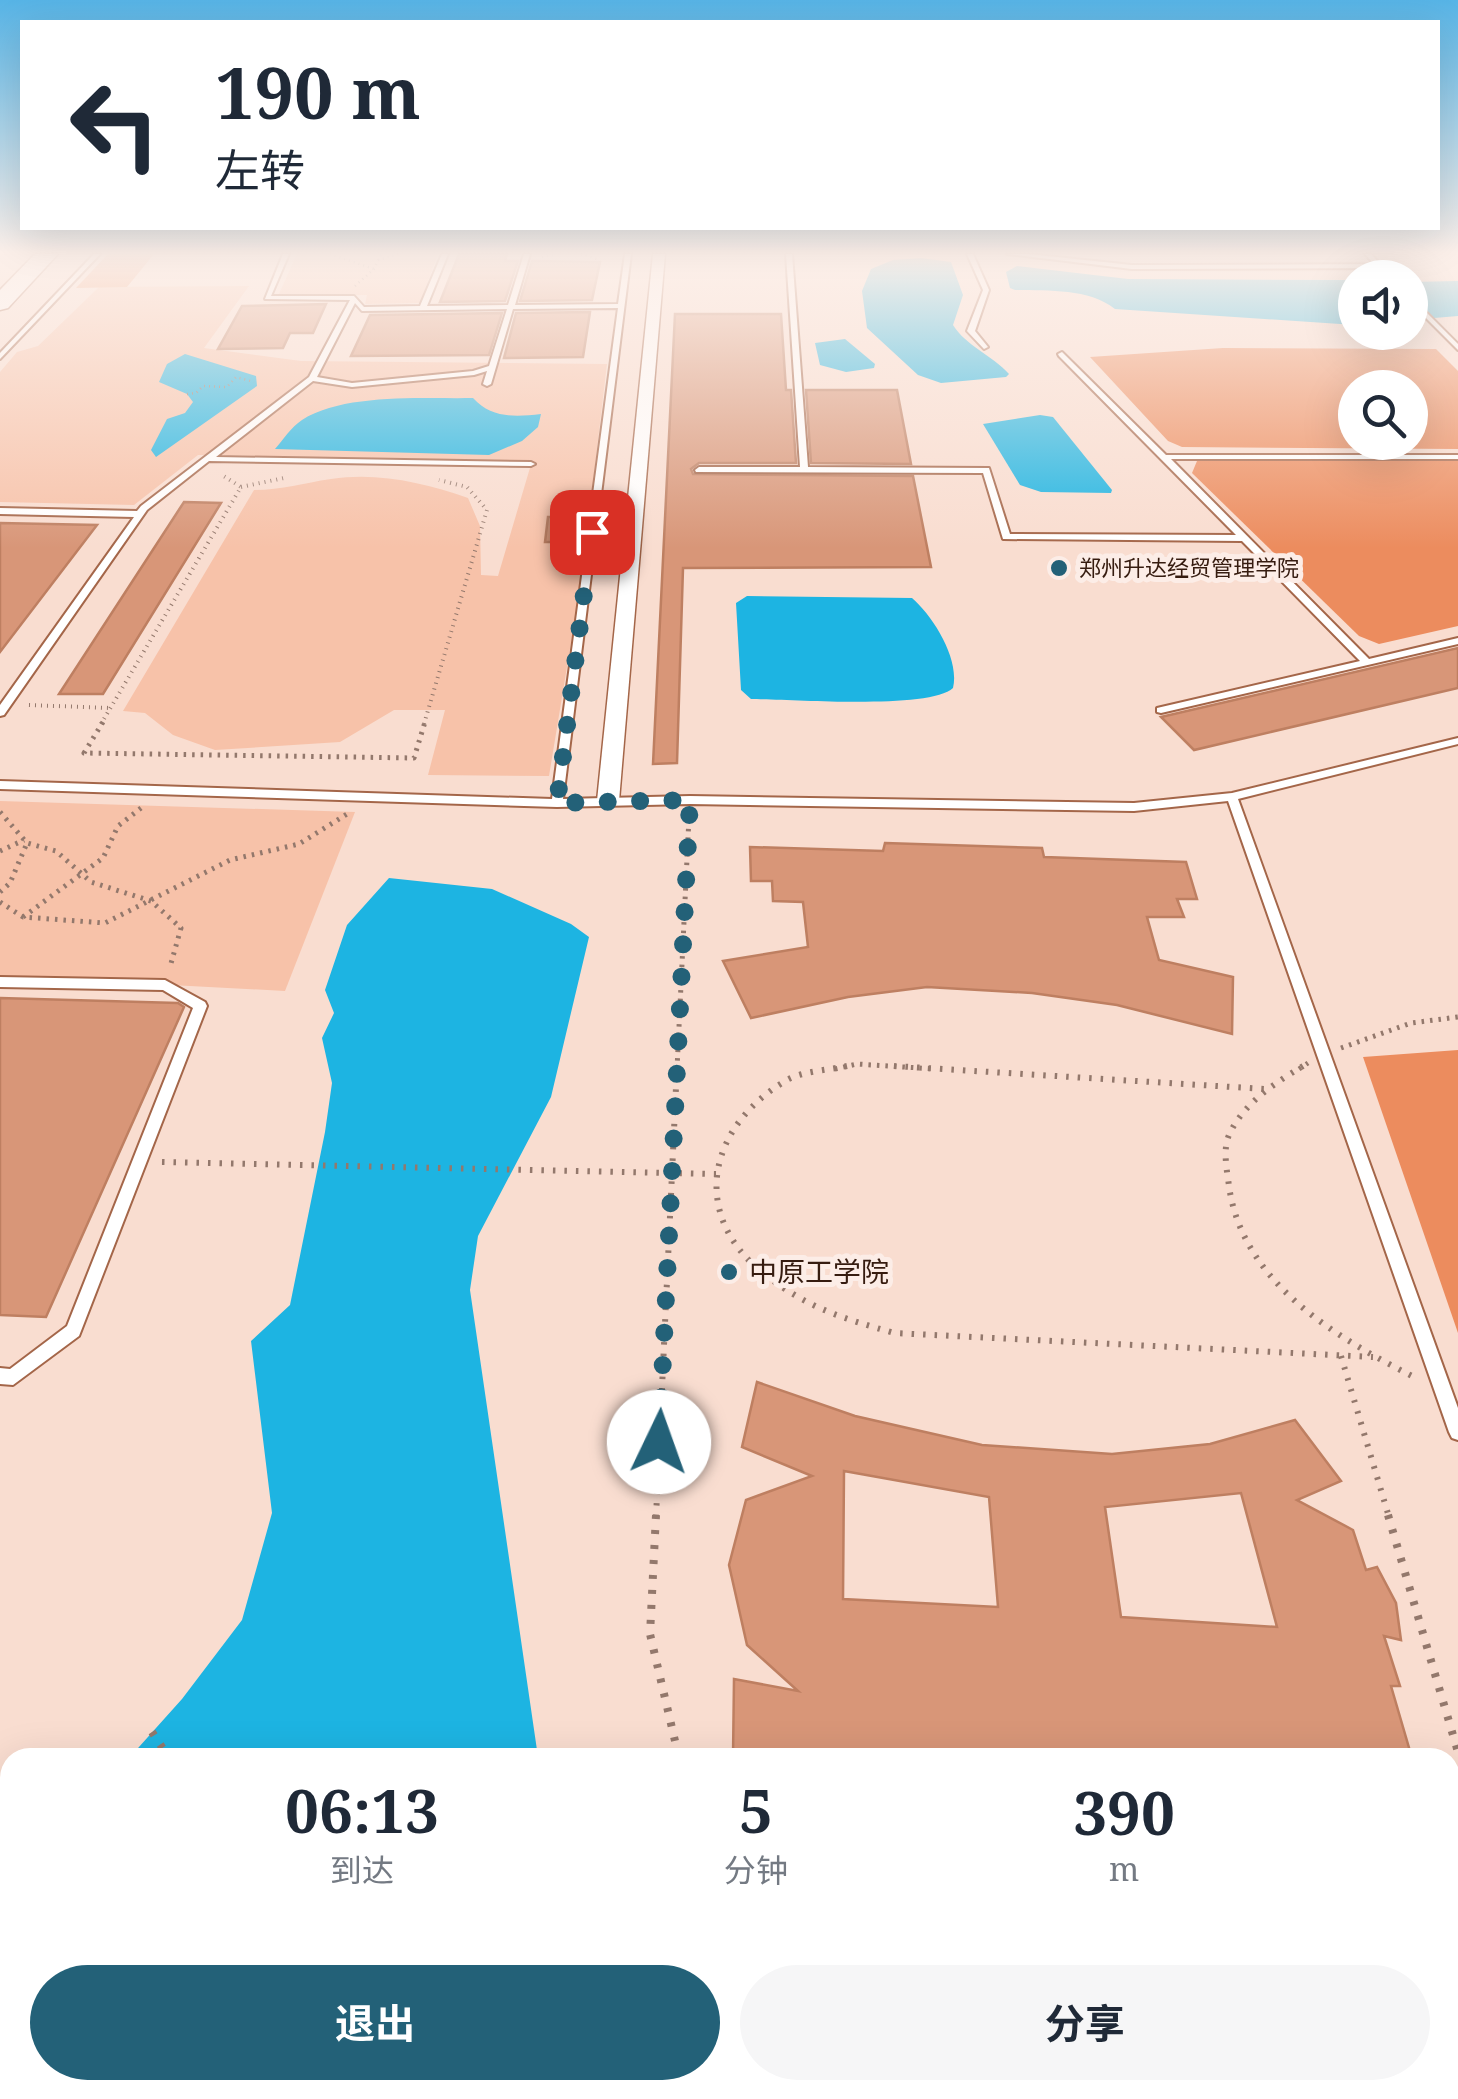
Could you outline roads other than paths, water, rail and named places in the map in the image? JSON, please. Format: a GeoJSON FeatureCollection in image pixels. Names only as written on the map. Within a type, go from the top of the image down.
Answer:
{"type":"FeatureCollection","features":[{"type":"Feature","properties":{"kind":"street"},"geometry":{"type":"LineString","coordinates":[[608,802],[650,352]]}},
{"type":"Feature","properties":{"kind":"lane"},"geometry":{"type":"LineString","coordinates":[[3,709],[139,514],[312,378],[326,352]]}},
{"type":"Feature","properties":{"kind":"lane"},"geometry":{"type":"LineString","coordinates":[[487,384],[497,352]]}},
{"type":"Feature","properties":{"kind":"lane"},"geometry":{"type":"LineString","coordinates":[[557,803],[616,352]]}},
{"type":"Feature","properties":{"kind":"lane"},"geometry":{"type":"LineString","coordinates":[[796,352],[804,470]]}},
{"type":"Feature","properties":{"kind":"lane"},"geometry":{"type":"LineString","coordinates":[[1062,354],[1367,662]]}},
{"type":"Feature","properties":{"kind":"lane"},"geometry":{"type":"LineString","coordinates":[[312,378],[352,384],[474,373],[492,367]]}},
{"type":"Feature","properties":{"kind":"lane"},"geometry":{"type":"LineString","coordinates":[[1164,457],[1458,457]]}},
{"type":"Feature","properties":{"kind":"lane"},"geometry":{"type":"LineString","coordinates":[[210,459],[531,464]]}},
{"type":"Feature","properties":{"kind":"lane"},"geometry":{"type":"LineString","coordinates":[[699,470],[986,470],[1006,537],[1245,538]]}},
{"type":"Feature","properties":{"kind":"lane"},"geometry":{"type":"LineString","coordinates":[[0,511],[139,514]]}},
{"type":"Feature","properties":{"kind":"lane"},"geometry":{"type":"LineString","coordinates":[[1161,710],[1458,641]]}},
{"type":"Feature","properties":{"kind":"lane"},"geometry":{"type":"LineString","coordinates":[[0,786],[557,803],[690,800],[1134,808],[1232,797],[1458,741]]}},
{"type":"Feature","properties":{"kind":"lane"},"geometry":{"type":"LineString","coordinates":[[1232,797],[1458,1432]]}},
{"type":"Feature","properties":{"kind":"lane"},"geometry":{"type":"LineString","coordinates":[[0,982],[165,986],[200,1006],[72,1331],[13,1377],[0,1376]]}},
{"type":"Feature","properties":{"kind":"water"},"geometry":{"type":"Polygon","coordinates":[[[817,352],[861,352],[875,364],[874,368],[846,372],[820,365],[817,352]]]}},
{"type":"Feature","properties":{"kind":"water"},"geometry":{"type":"Polygon","coordinates":[[[893,352],[982,352],[1009,374],[941,383],[918,375],[893,352]]]}},
{"type":"Feature","properties":{"kind":"water"},"geometry":{"type":"Polygon","coordinates":[[[185,354],[256,376],[257,386],[156,457],[151,450],[167,419],[185,413],[193,402],[187,394],[159,382],[167,364],[185,354]]]}},
{"type":"Feature","properties":{"kind":"water"},"geometry":{"type":"Polygon","coordinates":[[[473,398],[504,415],[541,414],[538,427],[522,441],[489,455],[275,449],[302,420],[339,405],[384,399],[473,398]]]}},
{"type":"Feature","properties":{"kind":"water"},"geometry":{"type":"Polygon","coordinates":[[[1040,415],[1053,417],[1111,493],[1041,492],[1020,485],[983,424],[1040,415]]]}},
{"type":"Feature","properties":{"kind":"water"},"geometry":{"type":"Polygon","coordinates":[[[747,596],[912,598],[928,616],[949,652],[953,688],[939,695],[889,701],[751,699],[741,690],[736,603],[747,596]]]}},
{"type":"Feature","properties":{"kind":"water"},"geometry":{"type":"Polygon","coordinates":[[[389,878],[492,889],[571,924],[589,937],[551,1097],[478,1236],[470,1290],[537,1748],[138,1748],[182,1699],[242,1620],[272,1513],[251,1341],[290,1305],[332,1083],[322,1038],[334,1013],[325,990],[347,925],[389,878]]]}},
{"type":"Feature","properties":{"kind":"place","name":"郑州升达经贸管理学院"},"geometry":{"type":"Point","coordinates":[1059,568]}},
{"type":"Feature","properties":{"kind":"place","name":"中原工学院"},"geometry":{"type":"Point","coordinates":[729,1272]}}]}
